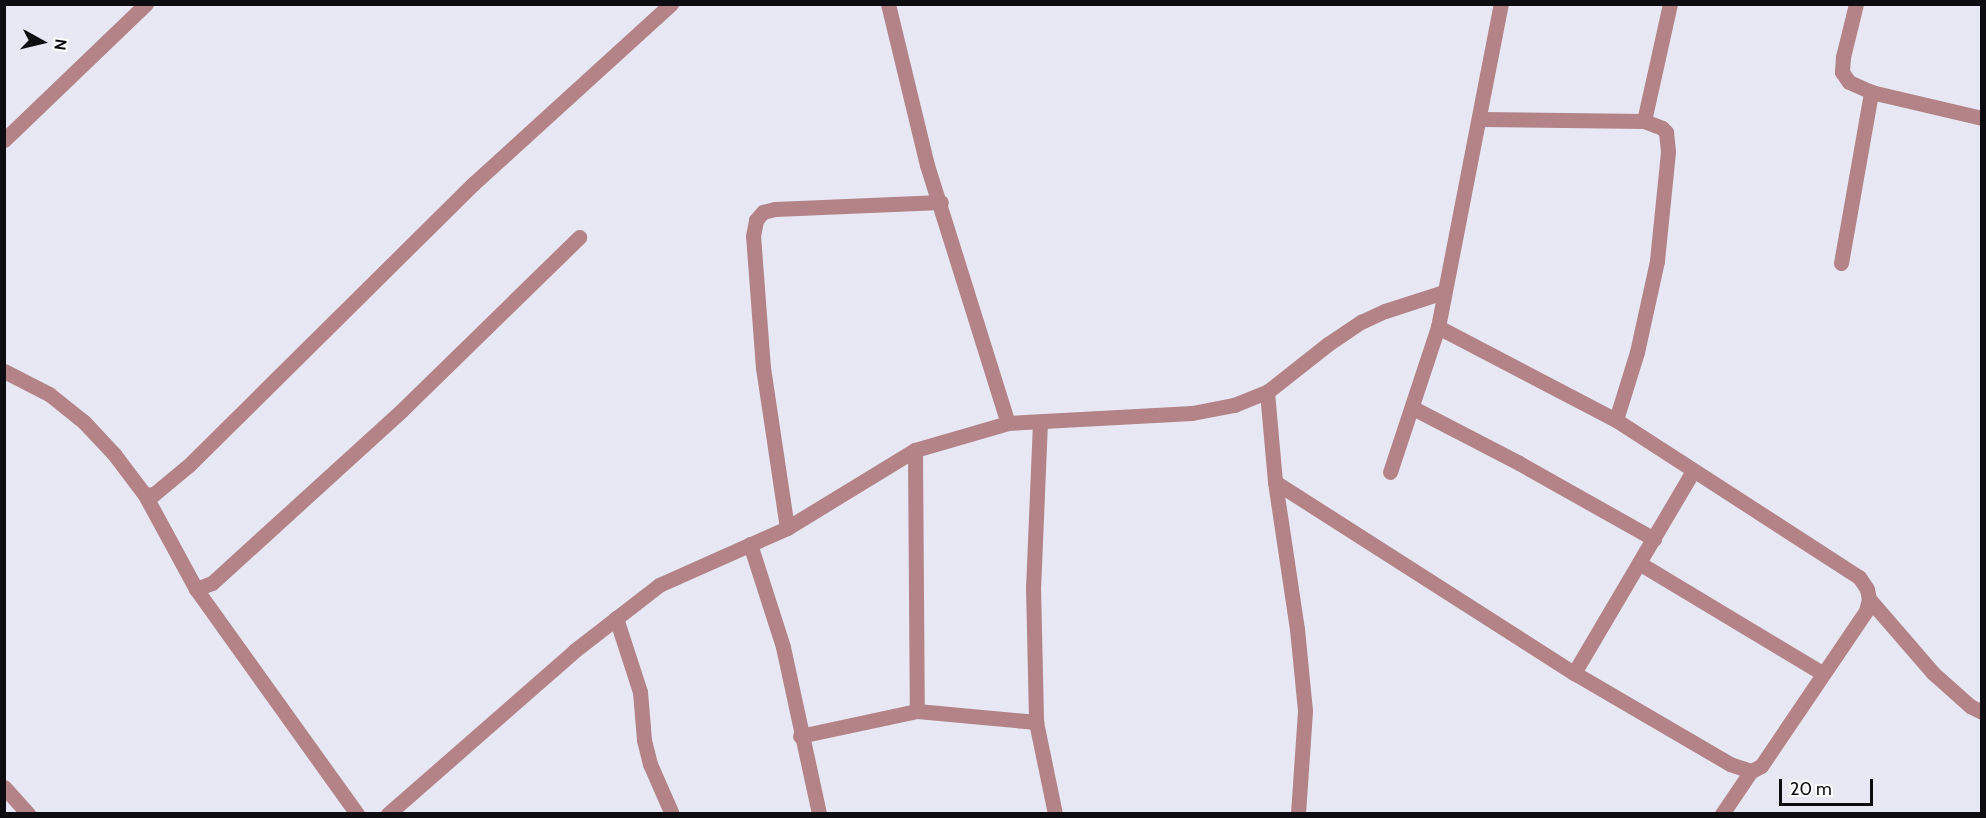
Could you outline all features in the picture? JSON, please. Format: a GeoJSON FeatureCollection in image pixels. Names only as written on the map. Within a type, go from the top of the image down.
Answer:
{"type":"FeatureCollection","features":[{"type":"Feature","properties":{"kind":"street"},"geometry":{"type":"LineString","coordinates":[[4,140],[146,4]]}},
{"type":"Feature","properties":{"kind":"street"},"geometry":{"type":"LineString","coordinates":[[149,494],[189,465],[473,184],[671,4]]}},
{"type":"Feature","properties":{"kind":"street"},"geometry":{"type":"LineString","coordinates":[[888,4],[927,165],[941,202],[1008,423]]}},
{"type":"Feature","properties":{"kind":"street"},"geometry":{"type":"LineString","coordinates":[[1390,472],[1438,327],[1501,4]]}},
{"type":"Feature","properties":{"kind":"street"},"geometry":{"type":"LineString","coordinates":[[1644,121],[1670,4]]}},
{"type":"Feature","properties":{"kind":"street"},"geometry":{"type":"LineString","coordinates":[[1856,4],[1842,72],[1849,82],[1871,92],[1982,118]]}},
{"type":"Feature","properties":{"kind":"street"},"geometry":{"type":"LineString","coordinates":[[1841,262],[1871,92]]}},
{"type":"Feature","properties":{"kind":"street"},"geometry":{"type":"LineString","coordinates":[[1480,119],[1644,121],[1666,132],[1668,152],[1657,261],[1637,352],[1616,420]]}},
{"type":"Feature","properties":{"kind":"street"},"geometry":{"type":"LineString","coordinates":[[788,528],[762,368],[753,236],[756,220],[763,212],[775,209],[941,202]]}},
{"type":"Feature","properties":{"kind":"street"},"geometry":{"type":"LineString","coordinates":[[196,589],[212,583],[401,411],[579,237]]}},
{"type":"Feature","properties":{"kind":"street"},"geometry":{"type":"LineString","coordinates":[[394,808],[574,651],[659,585],[788,528],[915,450],[1008,423],[1192,413],[1234,405],[1267,392],[1328,344],[1362,322],[1385,311],[1444,292]]}},
{"type":"Feature","properties":{"kind":"street"},"geometry":{"type":"LineString","coordinates":[[1438,327],[1616,420],[1859,577],[1867,589],[1869,598],[1866,611],[1761,766],[1751,771],[1722,813]]}},
{"type":"Feature","properties":{"kind":"street"},"geometry":{"type":"LineString","coordinates":[[4,371],[49,394],[84,422],[149,494],[196,589],[357,813]]}},
{"type":"Feature","properties":{"kind":"street"},"geometry":{"type":"LineString","coordinates":[[1267,392],[1275,482],[1297,629],[1305,711],[1298,813]]}},
{"type":"Feature","properties":{"kind":"street"},"geometry":{"type":"LineString","coordinates":[[1413,408],[1519,463],[1654,539]]}},
{"type":"Feature","properties":{"kind":"street"},"geometry":{"type":"LineString","coordinates":[[1040,422],[1033,586],[1036,722],[1055,813]]}},
{"type":"Feature","properties":{"kind":"street"},"geometry":{"type":"LineString","coordinates":[[915,450],[916,711]]}},
{"type":"Feature","properties":{"kind":"street"},"geometry":{"type":"LineString","coordinates":[[1574,673],[1693,471]]}},
{"type":"Feature","properties":{"kind":"street"},"geometry":{"type":"LineString","coordinates":[[1275,482],[1574,673],[1730,764],[1751,771]]}},
{"type":"Feature","properties":{"kind":"street"},"geometry":{"type":"LineString","coordinates":[[750,544],[783,647],[800,736],[819,813]]}},
{"type":"Feature","properties":{"kind":"street"},"geometry":{"type":"LineString","coordinates":[[1638,563],[1822,673]]}},
{"type":"Feature","properties":{"kind":"street"},"geometry":{"type":"LineString","coordinates":[[1869,598],[1933,673],[1970,706],[1982,712]]}},
{"type":"Feature","properties":{"kind":"street"},"geometry":{"type":"LineString","coordinates":[[616,618],[640,692],[644,740],[650,764],[672,813]]}},
{"type":"Feature","properties":{"kind":"street"},"geometry":{"type":"LineString","coordinates":[[800,736],[916,711],[1036,722]]}},
{"type":"Feature","properties":{"kind":"street"},"geometry":{"type":"LineString","coordinates":[[4,788],[28,813]]}}]}
